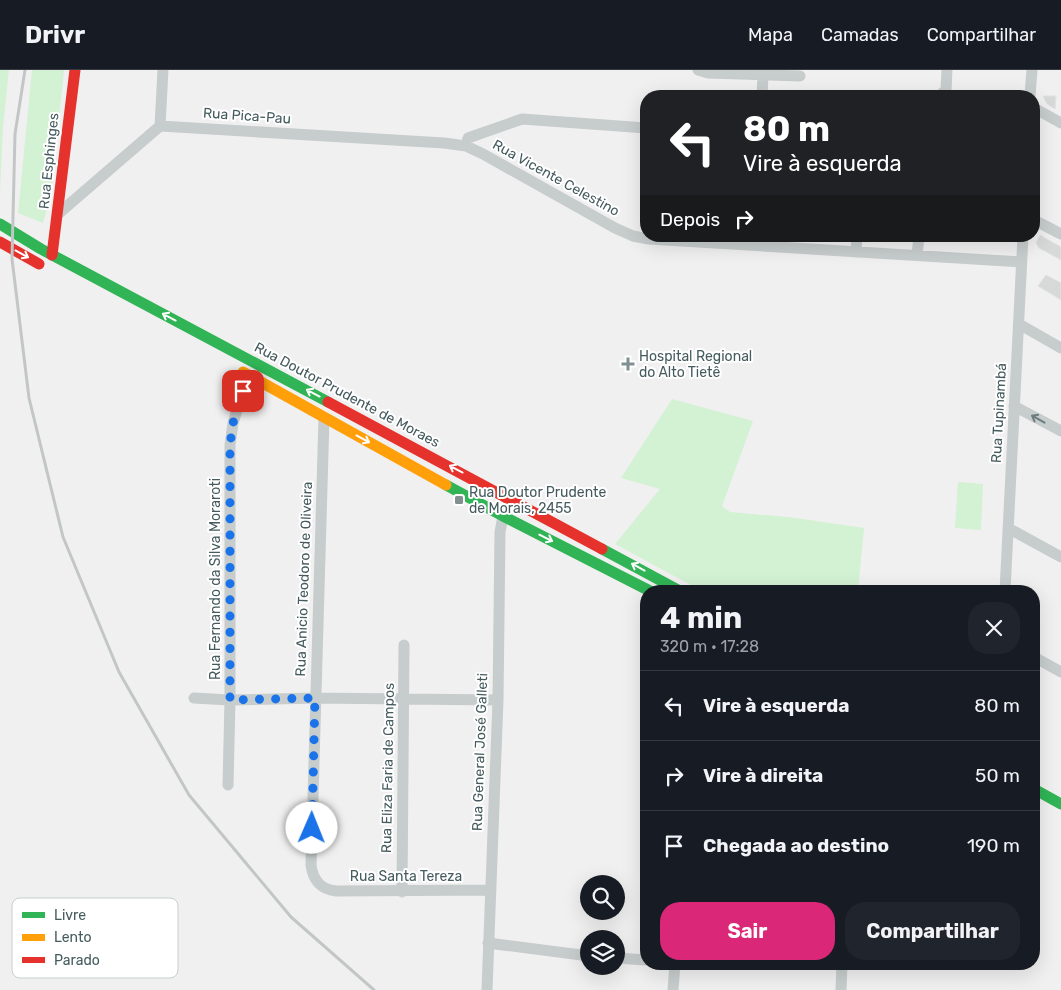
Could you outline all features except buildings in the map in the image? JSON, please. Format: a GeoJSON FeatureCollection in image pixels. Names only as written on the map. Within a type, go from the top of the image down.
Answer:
{"type":"FeatureCollection","features":[{"type":"Feature","properties":{"kind":"main road","name":"Rua Esphinges"},"geometry":{"type":"LineString","coordinates":[[52,255],[75,70]]}},
{"type":"Feature","properties":{"kind":"main road","name":"Rua Doutor Prudente de Moraes"},"geometry":{"type":"LineString","coordinates":[[0,224],[41,250],[478,481],[669,585]]}},
{"type":"Feature","properties":{"kind":"main road"},"geometry":{"type":"LineString","coordinates":[[0,242],[47,269]]}},
{"type":"Feature","properties":{"kind":"main road","name":"Rua Doutor Prudente de Moraes"},"geometry":{"type":"LineString","coordinates":[[231,366],[503,516],[640,586]]}},
{"type":"Feature","properties":{"kind":"main road"},"geometry":{"type":"LineString","coordinates":[[1040,792],[1061,804]]}},
{"type":"Feature","properties":{"kind":"main road"},"geometry":{"type":"LineString","coordinates":[[1040,800],[1061,809]]}},
{"type":"Feature","properties":{"kind":"street"},"geometry":{"type":"LineString","coordinates":[[58,214],[160,126],[163,70]]}},
{"type":"Feature","properties":{"kind":"street"},"geometry":{"type":"LineString","coordinates":[[946,90],[947,70]]}},
{"type":"Feature","properties":{"kind":"street"},"geometry":{"type":"LineString","coordinates":[[1030,90],[1032,70]]}},
{"type":"Feature","properties":{"kind":"street"},"geometry":{"type":"LineString","coordinates":[[703,71],[800,76]]}},
{"type":"Feature","properties":{"kind":"street"},"geometry":{"type":"LineString","coordinates":[[762,90],[763,75]]}},
{"type":"Feature","properties":{"kind":"street"},"geometry":{"type":"LineString","coordinates":[[1040,111],[1061,123]]}},
{"type":"Feature","properties":{"kind":"street"},"geometry":{"type":"LineString","coordinates":[[466,146],[468,138],[522,119],[640,128]]}},
{"type":"Feature","properties":{"kind":"street","name":"Rua Pica-Pau"},"geometry":{"type":"LineString","coordinates":[[160,126],[444,143],[466,146]]}},
{"type":"Feature","properties":{"kind":"street","name":"Rua Vicente Celestino"},"geometry":{"type":"LineString","coordinates":[[466,146],[614,228],[640,237]]}},
{"type":"Feature","properties":{"kind":"street"},"geometry":{"type":"LineString","coordinates":[[1040,223],[1061,234]]}},
{"type":"Feature","properties":{"kind":"street","name":"Rua Vicente Celestino"},"geometry":{"type":"LineString","coordinates":[[768,242],[856,252],[1021,262]]}},
{"type":"Feature","properties":{"kind":"street"},"geometry":{"type":"LineString","coordinates":[[856,252],[857,242]]}},
{"type":"Feature","properties":{"kind":"street"},"geometry":{"type":"LineString","coordinates":[[917,255],[918,242]]}},
{"type":"Feature","properties":{"kind":"street","name":"Rua Tupinambá"},"geometry":{"type":"LineString","coordinates":[[1005,585],[1023,242]]}},
{"type":"Feature","properties":{"kind":"street"},"geometry":{"type":"LineString","coordinates":[[1019,324],[1061,348]]}},
{"type":"Feature","properties":{"kind":"street","name":"Rua Fernando da Silva Moraroti"},"geometry":{"type":"LineString","coordinates":[[228,785],[230,445],[233,423],[248,375]]}},
{"type":"Feature","properties":{"kind":"street"},"geometry":{"type":"LineString","coordinates":[[1014,406],[1061,431]]}},
{"type":"Feature","properties":{"kind":"street","name":"Rua Anicio Teodoro de Oliveira"},"geometry":{"type":"LineString","coordinates":[[322,887],[313,875],[312,865],[324,418]]}},
{"type":"Feature","properties":{"kind":"street"},"geometry":{"type":"LineString","coordinates":[[503,516],[514,502]]}},
{"type":"Feature","properties":{"kind":"street","name":"Rua General José Galleti"},"geometry":{"type":"LineString","coordinates":[[487,990],[498,700],[500,532],[503,516]]}},
{"type":"Feature","properties":{"kind":"street"},"geometry":{"type":"LineString","coordinates":[[1008,528],[1061,557]]}},
{"type":"Feature","properties":{"kind":"street","name":"Rua Eliza Faria de Campos"},"geometry":{"type":"LineString","coordinates":[[402,892],[404,645]]}},
{"type":"Feature","properties":{"kind":"street"},"geometry":{"type":"LineString","coordinates":[[1040,660],[1061,672]]}},
{"type":"Feature","properties":{"kind":"street"},"geometry":{"type":"LineString","coordinates":[[194,698],[230,700],[315,698],[498,700]]}},
{"type":"Feature","properties":{"kind":"street","name":"Rua Santa Tereza"},"geometry":{"type":"LineString","coordinates":[[322,887],[336,891],[491,890]]}},
{"type":"Feature","properties":{"kind":"street"},"geometry":{"type":"LineString","coordinates":[[488,943],[580,955]]}},
{"type":"Feature","properties":{"kind":"street"},"geometry":{"type":"LineString","coordinates":[[625,959],[640,960]]}},
{"type":"Feature","properties":{"kind":"street"},"geometry":{"type":"LineString","coordinates":[[673,990],[675,970]]}},
{"type":"Feature","properties":{"kind":"street"},"geometry":{"type":"LineString","coordinates":[[841,990],[842,970]]}},
{"type":"Feature","properties":{"kind":"green space"},"geometry":{"type":"Polygon","coordinates":[[[0,70],[9,70],[3,127],[0,192],[0,70]]]}},
{"type":"Feature","properties":{"kind":"green space"},"geometry":{"type":"Polygon","coordinates":[[[32,70],[64,70],[51,194],[43,223],[18,213],[32,70]]]}},
{"type":"Feature","properties":{"kind":"green space"},"geometry":{"type":"Polygon","coordinates":[[[672,399],[753,421],[722,506],[730,512],[789,517],[864,528],[859,585],[691,585],[615,544],[660,489],[621,478],[672,399]]]}},
{"type":"Feature","properties":{"kind":"green space"},"geometry":{"type":"Polygon","coordinates":[[[958,482],[983,484],[981,530],[955,528],[958,482]]]}},
{"type":"Feature","properties":{"kind":"railway"},"geometry":{"type":"LineString","coordinates":[[25,70],[15,134],[12,259],[29,398],[63,537],[119,672],[189,795],[291,917],[374,990]]}},
{"type":"Feature","properties":{"kind":"traffic: fast"},"geometry":{"type":"LineString","coordinates":[[0,224],[41,249],[328,402]]}},
{"type":"Feature","properties":{"kind":"traffic: fast"},"geometry":{"type":"LineString","coordinates":[[446,485],[640,586]]}},
{"type":"Feature","properties":{"kind":"traffic: fast"},"geometry":{"type":"LineString","coordinates":[[602,549],[669,585]]}},
{"type":"Feature","properties":{"kind":"traffic: fast"},"geometry":{"type":"LineString","coordinates":[[1040,792],[1061,804]]}},
{"type":"Feature","properties":{"kind":"traffic: slow"},"geometry":{"type":"LineString","coordinates":[[243,372],[446,485]]}},
{"type":"Feature","properties":{"kind":"traffic: jam"},"geometry":{"type":"LineString","coordinates":[[52,255],[75,70]]}},
{"type":"Feature","properties":{"kind":"traffic: jam"},"geometry":{"type":"LineString","coordinates":[[0,242],[39,264]]}},
{"type":"Feature","properties":{"kind":"traffic: jam"},"geometry":{"type":"LineString","coordinates":[[328,402],[602,549]]}},
{"type":"Feature","properties":{"kind":"place","name":"Hospital Regional do Alto Tietê"},"geometry":{"type":"Point","coordinates":[628,364]}},
{"type":"Feature","properties":{"kind":"place","name":"Rua Doutor Prudente de Morais, 2455"},"geometry":{"type":"Point","coordinates":[459,500]}},
{"type":"Feature","properties":{"kind":"route"},"geometry":{"type":"LineString","coordinates":[[243,391],[233,423],[230,445],[230,700],[315,698],[312,828]]}}]}
